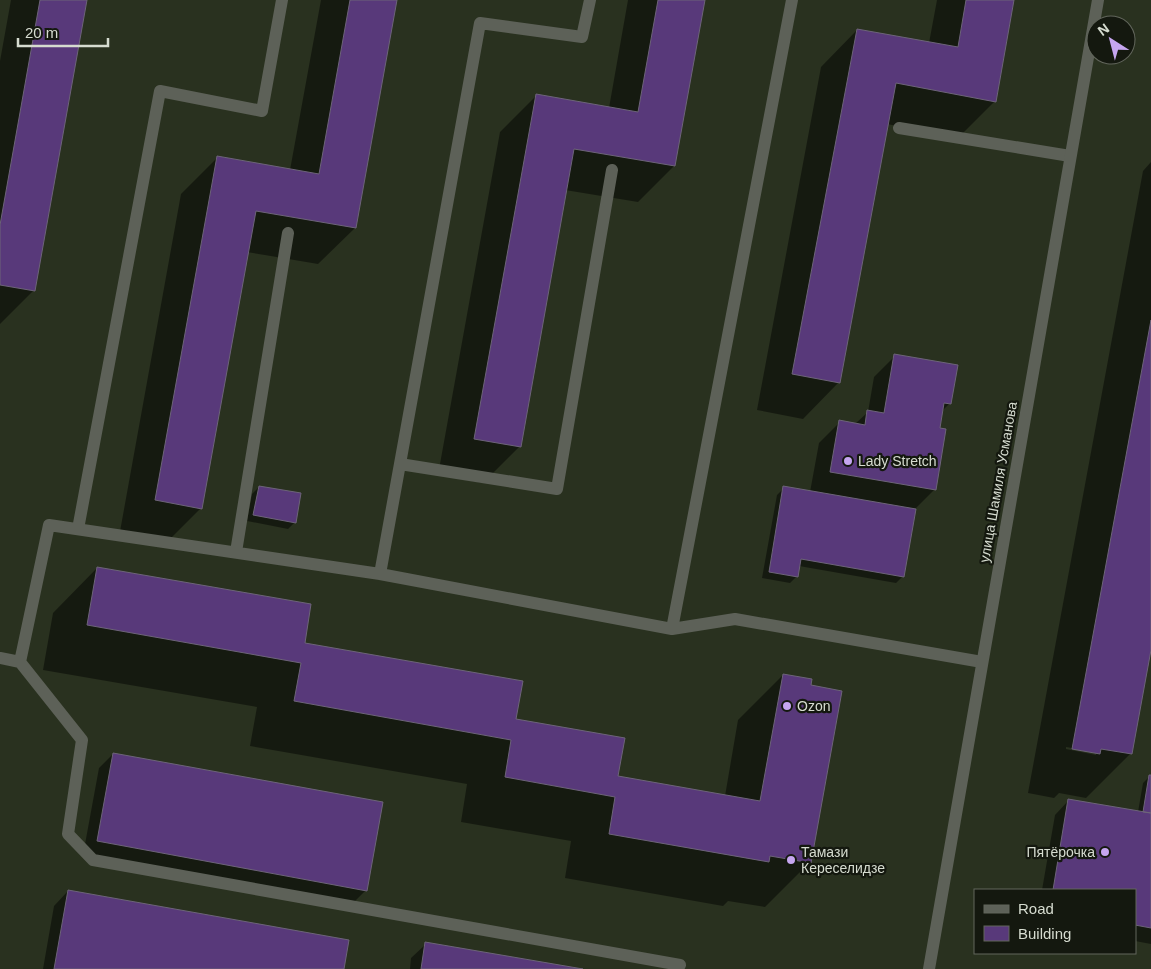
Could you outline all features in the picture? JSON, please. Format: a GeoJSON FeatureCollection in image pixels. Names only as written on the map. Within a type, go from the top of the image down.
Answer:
{"type":"FeatureCollection","features":[{"type":"Feature","properties":{"kind":"street"},"geometry":{"type":"LineString","coordinates":[[78,530],[160,91],[262,111],[282,0]]}},
{"type":"Feature","properties":{"kind":"street"},"geometry":{"type":"LineString","coordinates":[[380,574],[480,23],[582,37],[590,0]]}},
{"type":"Feature","properties":{"kind":"street"},"geometry":{"type":"LineString","coordinates":[[672,630],[792,0]]}},
{"type":"Feature","properties":{"kind":"street","name":"улица Шамиля Усманова"},"geometry":{"type":"LineString","coordinates":[[929,969],[1098,0]]}},
{"type":"Feature","properties":{"kind":"street"},"geometry":{"type":"LineString","coordinates":[[899,128],[1070,156]]}},
{"type":"Feature","properties":{"kind":"street"},"geometry":{"type":"LineString","coordinates":[[400,464],[556,489],[612,170]]}},
{"type":"Feature","properties":{"kind":"street"},"geometry":{"type":"LineString","coordinates":[[236,552],[288,233]]}},
{"type":"Feature","properties":{"kind":"street"},"geometry":{"type":"LineString","coordinates":[[20,662],[49,525],[380,574],[672,630],[735,619],[982,662]]}},
{"type":"Feature","properties":{"kind":"street"},"geometry":{"type":"LineString","coordinates":[[0,658],[20,662],[82,740],[68,834],[93,860],[666,966],[680,965]]}},
{"type":"Feature","properties":{"kind":"building"},"geometry":{"type":"Polygon","coordinates":[[[40,0],[87,0],[35,291],[0,285],[0,225],[40,0]]]}},
{"type":"Feature","properties":{"kind":"building"},"geometry":{"type":"Polygon","coordinates":[[[350,0],[397,0],[356,228],[256,211],[202,509],[155,500],[217,156],[319,174],[350,0]]]}},
{"type":"Feature","properties":{"kind":"building"},"geometry":{"type":"Polygon","coordinates":[[[658,0],[705,0],[675,166],[574,149],[521,447],[474,439],[536,94],[638,112],[658,0]]]}},
{"type":"Feature","properties":{"kind":"building"},"geometry":{"type":"Polygon","coordinates":[[[966,0],[1014,0],[996,102],[896,83],[840,383],[792,374],[857,29],[958,47],[966,0]]]}},
{"type":"Feature","properties":{"kind":"building"},"geometry":{"type":"Polygon","coordinates":[[[1151,320],[1151,650],[1132,754],[1101,749],[1100,754],[1072,749],[1151,320]]]}},
{"type":"Feature","properties":{"kind":"building"},"geometry":{"type":"Polygon","coordinates":[[[894,354],[958,365],[951,404],[944,403],[940,428],[946,429],[936,490],[830,472],[839,420],[865,425],[867,410],[884,413],[894,354]]]}},
{"type":"Feature","properties":{"kind":"building"},"geometry":{"type":"Polygon","coordinates":[[[259,486],[301,493],[296,523],[253,515],[259,486]]]}},
{"type":"Feature","properties":{"kind":"building"},"geometry":{"type":"Polygon","coordinates":[[[783,486],[916,509],[904,577],[801,559],[798,577],[769,572],[783,486]]]}},
{"type":"Feature","properties":{"kind":"building"},"geometry":{"type":"Polygon","coordinates":[[[97,567],[311,604],[305,643],[523,681],[516,719],[625,738],[618,776],[760,801],[783,674],[812,679],[811,685],[842,691],[811,863],[770,856],[769,862],[609,834],[615,797],[505,777],[511,740],[294,701],[301,663],[87,625],[97,567]]]}},
{"type":"Feature","properties":{"kind":"building"},"geometry":{"type":"Polygon","coordinates":[[[113,753],[383,802],[367,891],[97,841],[113,753]]]}},
{"type":"Feature","properties":{"kind":"building"},"geometry":{"type":"Polygon","coordinates":[[[1149,775],[1151,775],[1151,813],[1143,812],[1149,775]]]}},
{"type":"Feature","properties":{"kind":"building","name":"Пятёрочка"},"geometry":{"type":"Polygon","coordinates":[[[1068,799],[1151,813],[1151,928],[1136,925],[1136,889],[1053,889],[1068,799]]]}},
{"type":"Feature","properties":{"kind":"building"},"geometry":{"type":"Polygon","coordinates":[[[68,890],[349,940],[344,969],[54,969],[68,890]]]}},
{"type":"Feature","properties":{"kind":"building"},"geometry":{"type":"Polygon","coordinates":[[[425,942],[583,969],[421,969],[425,942]]]}},
{"type":"Feature","properties":{"kind":"place","name":"Lady Stretch"},"geometry":{"type":"Point","coordinates":[848,461]}},
{"type":"Feature","properties":{"kind":"place","name":"Ozon"},"geometry":{"type":"Point","coordinates":[787,706]}},
{"type":"Feature","properties":{"kind":"place","name":"Пятёрочка"},"geometry":{"type":"Point","coordinates":[1105,852]}},
{"type":"Feature","properties":{"kind":"place","name":"Тамази Кереселидзе"},"geometry":{"type":"Point","coordinates":[791,860]}}]}
